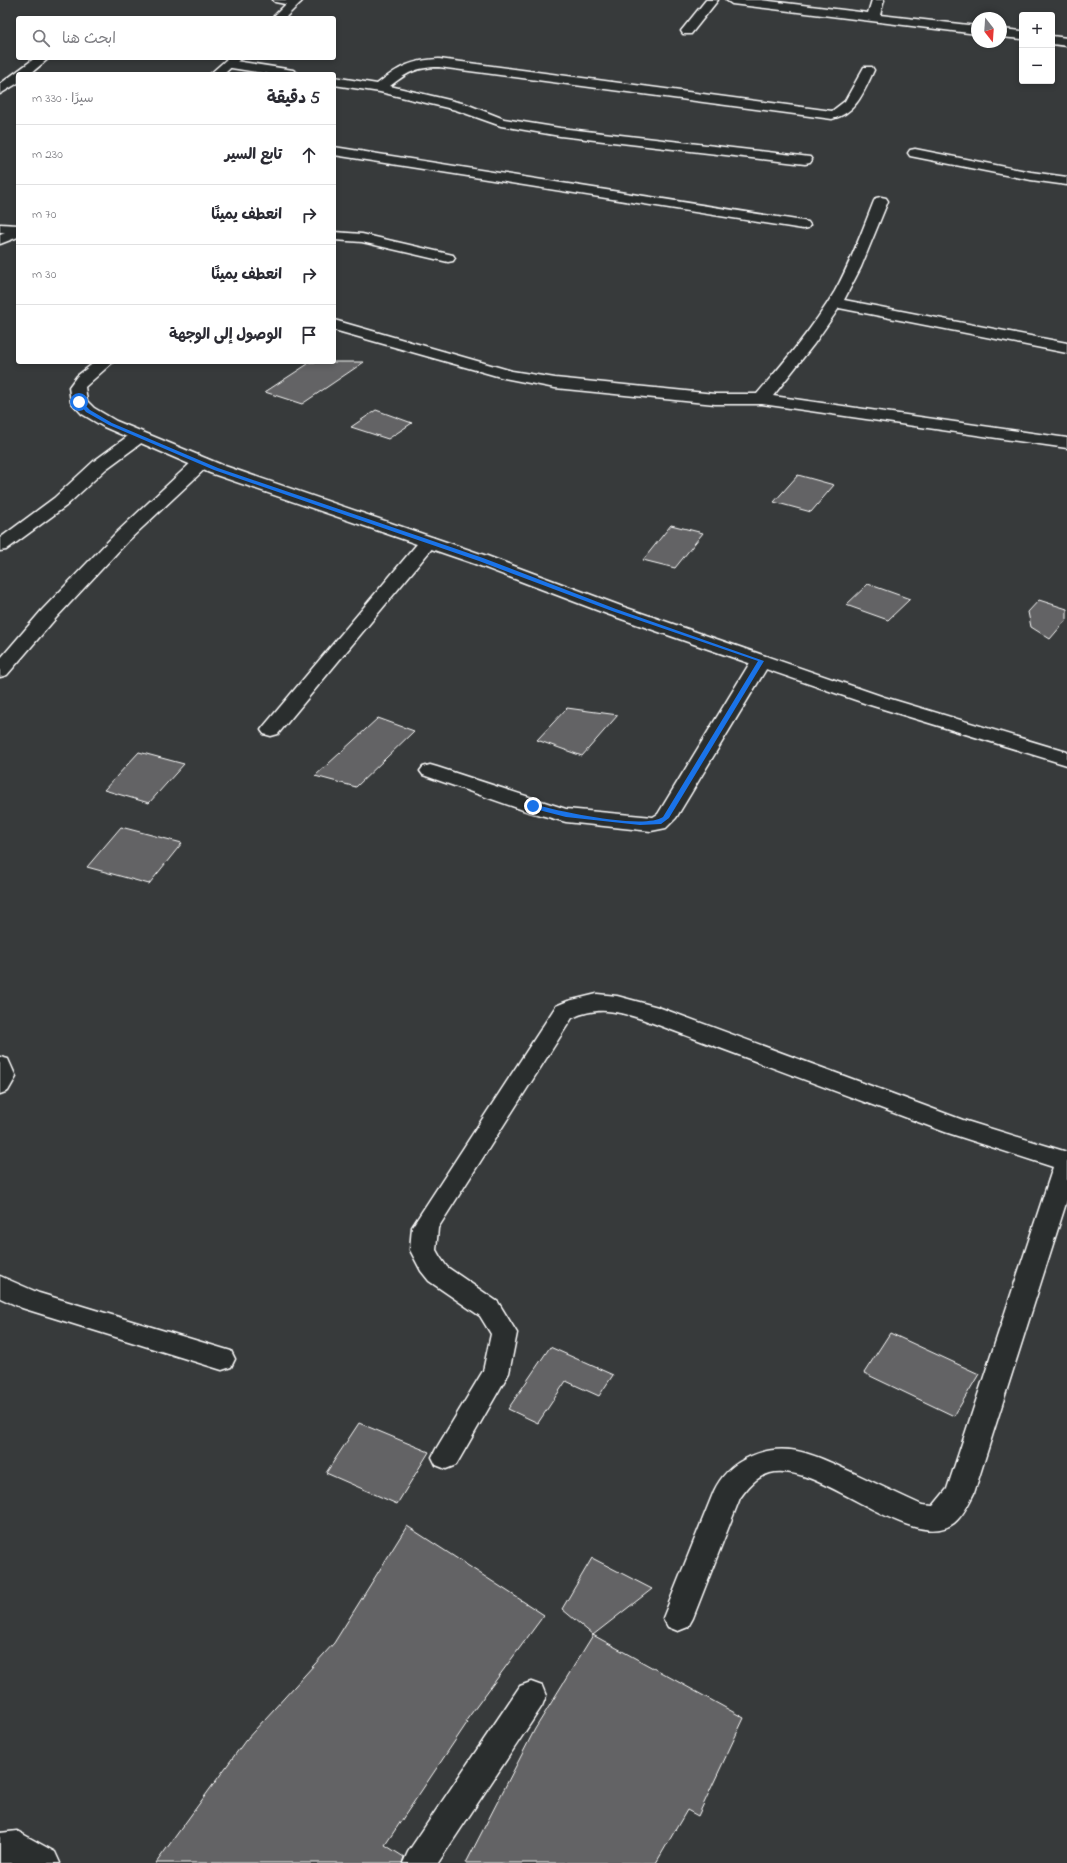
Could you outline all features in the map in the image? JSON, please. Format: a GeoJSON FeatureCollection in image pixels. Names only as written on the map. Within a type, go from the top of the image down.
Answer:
{"type":"FeatureCollection","features":[{"type":"Feature","properties":{"kind":"street"},"geometry":{"type":"LineString","coordinates":[[279,0],[296,1]]}},
{"type":"Feature","properties":{"kind":"street"},"geometry":{"type":"LineString","coordinates":[[688,31],[712,0]]}},
{"type":"Feature","properties":{"kind":"street"},"geometry":{"type":"LineString","coordinates":[[732,0],[971,29]]}},
{"type":"Feature","properties":{"kind":"street"},"geometry":{"type":"LineString","coordinates":[[873,18],[878,0]]}},
{"type":"Feature","properties":{"kind":"street"},"geometry":{"type":"LineString","coordinates":[[280,16],[296,1]]}},
{"type":"Feature","properties":{"kind":"street"},"geometry":{"type":"LineString","coordinates":[[1007,33],[1019,35]]}},
{"type":"Feature","properties":{"kind":"street"},"geometry":{"type":"LineString","coordinates":[[1055,40],[1067,42]]}},
{"type":"Feature","properties":{"kind":"street"},"geometry":{"type":"LineString","coordinates":[[25,72],[40,60]]}},
{"type":"Feature","properties":{"kind":"street"},"geometry":{"type":"LineString","coordinates":[[218,72],[232,61],[284,72]]}},
{"type":"Feature","properties":{"kind":"street"},"geometry":{"type":"LineString","coordinates":[[380,88],[406,67],[413,64],[439,63],[832,115],[841,114],[847,108],[868,70]]}},
{"type":"Feature","properties":{"kind":"street"},"geometry":{"type":"LineString","coordinates":[[0,90],[16,78]]}},
{"type":"Feature","properties":{"kind":"street"},"geometry":{"type":"LineString","coordinates":[[336,81],[380,88],[461,107],[501,122],[560,132],[805,160]]}},
{"type":"Feature","properties":{"kind":"street"},"geometry":{"type":"LineString","coordinates":[[336,151],[803,224]]}},
{"type":"Feature","properties":{"kind":"street"},"geometry":{"type":"LineString","coordinates":[[915,153],[1067,181]]}},
{"type":"Feature","properties":{"kind":"street"},"geometry":{"type":"LineString","coordinates":[[762,400],[806,344],[835,303],[858,256],[881,201]]}},
{"type":"Feature","properties":{"kind":"street"},"geometry":{"type":"LineString","coordinates":[[0,228],[16,230]]}},
{"type":"Feature","properties":{"kind":"street"},"geometry":{"type":"LineString","coordinates":[[0,240],[16,231]]}},
{"type":"Feature","properties":{"kind":"street"},"geometry":{"type":"LineString","coordinates":[[336,236],[362,238],[448,258]]}},
{"type":"Feature","properties":{"kind":"street"},"geometry":{"type":"LineString","coordinates":[[835,303],[1067,348]]}},
{"type":"Feature","properties":{"kind":"street"},"geometry":{"type":"LineString","coordinates":[[336,326],[510,375],[555,383],[714,399],[762,400],[957,426],[1067,443]]}},
{"type":"Feature","properties":{"kind":"street"},"geometry":{"type":"LineString","coordinates":[[102,364],[83,379],[77,387],[79,402],[88,411],[110,424],[138,437],[202,463],[481,560],[614,610],[761,661],[877,701],[1067,759]]}},
{"type":"Feature","properties":{"kind":"street"},"geometry":{"type":"LineString","coordinates":[[0,546],[60,502],[100,465],[138,437]]}},
{"type":"Feature","properties":{"kind":"street"},"geometry":{"type":"LineString","coordinates":[[0,671],[49,614],[122,537],[202,463]]}},
{"type":"Feature","properties":{"kind":"street"},"geometry":{"type":"LineString","coordinates":[[271,730],[428,542]]}},
{"type":"Feature","properties":{"kind":"street"},"geometry":{"type":"LineString","coordinates":[[430,771],[533,806],[566,815],[640,824],[659,823],[666,818],[761,661]]}},
{"type":"Feature","properties":{"kind":"street"},"geometry":{"type":"LineString","coordinates":[[446,1457],[496,1373],[504,1333],[489,1309],[438,1274],[430,1264],[423,1250],[425,1227],[564,1012],[579,1004],[609,1002],[650,1013],[954,1126],[1067,1162],[960,1493],[947,1513],[938,1519],[929,1520],[917,1516],[805,1464],[778,1460],[763,1463],[742,1474],[728,1491],[678,1618]]}},
{"type":"Feature","properties":{"kind":"street"},"geometry":{"type":"LineString","coordinates":[[0,1065],[4,1077],[0,1085]]}},
{"type":"Feature","properties":{"kind":"street"},"geometry":{"type":"LineString","coordinates":[[0,1286],[31,1301],[222,1359]]}},
{"type":"Feature","properties":{"kind":"street"},"geometry":{"type":"LineString","coordinates":[[419,1863],[531,1696]]}},
{"type":"Feature","properties":{"kind":"street"},"geometry":{"type":"LineString","coordinates":[[0,1849],[18,1847],[44,1863]]}},
{"type":"Feature","properties":{"kind":"building"},"geometry":{"type":"Polygon","coordinates":[[[364,362],[302,404],[265,392],[308,364],[364,362]]]}},
{"type":"Feature","properties":{"kind":"building"},"geometry":{"type":"Polygon","coordinates":[[[376,410],[412,423],[388,439],[351,427],[376,410]]]}},
{"type":"Feature","properties":{"kind":"building"},"geometry":{"type":"Polygon","coordinates":[[[798,475],[834,485],[811,512],[774,502],[798,475]]]}},
{"type":"Feature","properties":{"kind":"building"},"geometry":{"type":"Polygon","coordinates":[[[671,525],[703,533],[675,568],[643,560],[671,525]]]}},
{"type":"Feature","properties":{"kind":"building"},"geometry":{"type":"Polygon","coordinates":[[[868,584],[910,599],[888,620],[846,605],[868,584]]]}},
{"type":"Feature","properties":{"kind":"building"},"geometry":{"type":"Polygon","coordinates":[[[1039,600],[1067,609],[1067,619],[1050,639],[1031,627],[1028,612],[1039,600]]]}},
{"type":"Feature","properties":{"kind":"building"},"geometry":{"type":"Polygon","coordinates":[[[567,708],[618,715],[582,756],[537,740],[567,708]]]}},
{"type":"Feature","properties":{"kind":"building"},"geometry":{"type":"Polygon","coordinates":[[[378,718],[414,731],[356,787],[315,776],[378,718]]]}},
{"type":"Feature","properties":{"kind":"building"},"geometry":{"type":"Polygon","coordinates":[[[139,752],[184,764],[149,803],[104,790],[139,752]]]}},
{"type":"Feature","properties":{"kind":"building"},"geometry":{"type":"Polygon","coordinates":[[[121,827],[182,843],[149,884],[87,867],[121,827]]]}},
{"type":"Feature","properties":{"kind":"building"},"geometry":{"type":"Polygon","coordinates":[[[890,1333],[979,1374],[954,1416],[864,1373],[890,1333]]]}},
{"type":"Feature","properties":{"kind":"building"},"geometry":{"type":"Polygon","coordinates":[[[550,1347],[613,1375],[599,1396],[566,1381],[538,1423],[508,1409],[550,1347]]]}},
{"type":"Feature","properties":{"kind":"building"},"geometry":{"type":"Polygon","coordinates":[[[359,1423],[429,1452],[397,1504],[326,1473],[359,1423]]]}},
{"type":"Feature","properties":{"kind":"building"},"geometry":{"type":"Polygon","coordinates":[[[407,1526],[544,1615],[465,1722],[467,1723],[385,1845],[404,1857],[402,1863],[156,1863],[245,1741],[334,1643],[407,1526]]]}},
{"type":"Feature","properties":{"kind":"building"},"geometry":{"type":"Polygon","coordinates":[[[592,1558],[652,1589],[593,1635],[562,1609],[592,1558]]]}},
{"type":"Feature","properties":{"kind":"building"},"geometry":{"type":"Polygon","coordinates":[[[593,1635],[744,1718],[698,1816],[687,1810],[656,1863],[466,1863],[535,1729],[593,1635]]]}},
{"type":"Feature","properties":{"kind":"route"},"geometry":{"type":"LineString","coordinates":[[79,402],[88,411],[110,424],[160,447],[216,469],[481,560],[614,610],[761,661],[666,818],[659,823],[640,824],[566,815],[533,806]]}}]}
